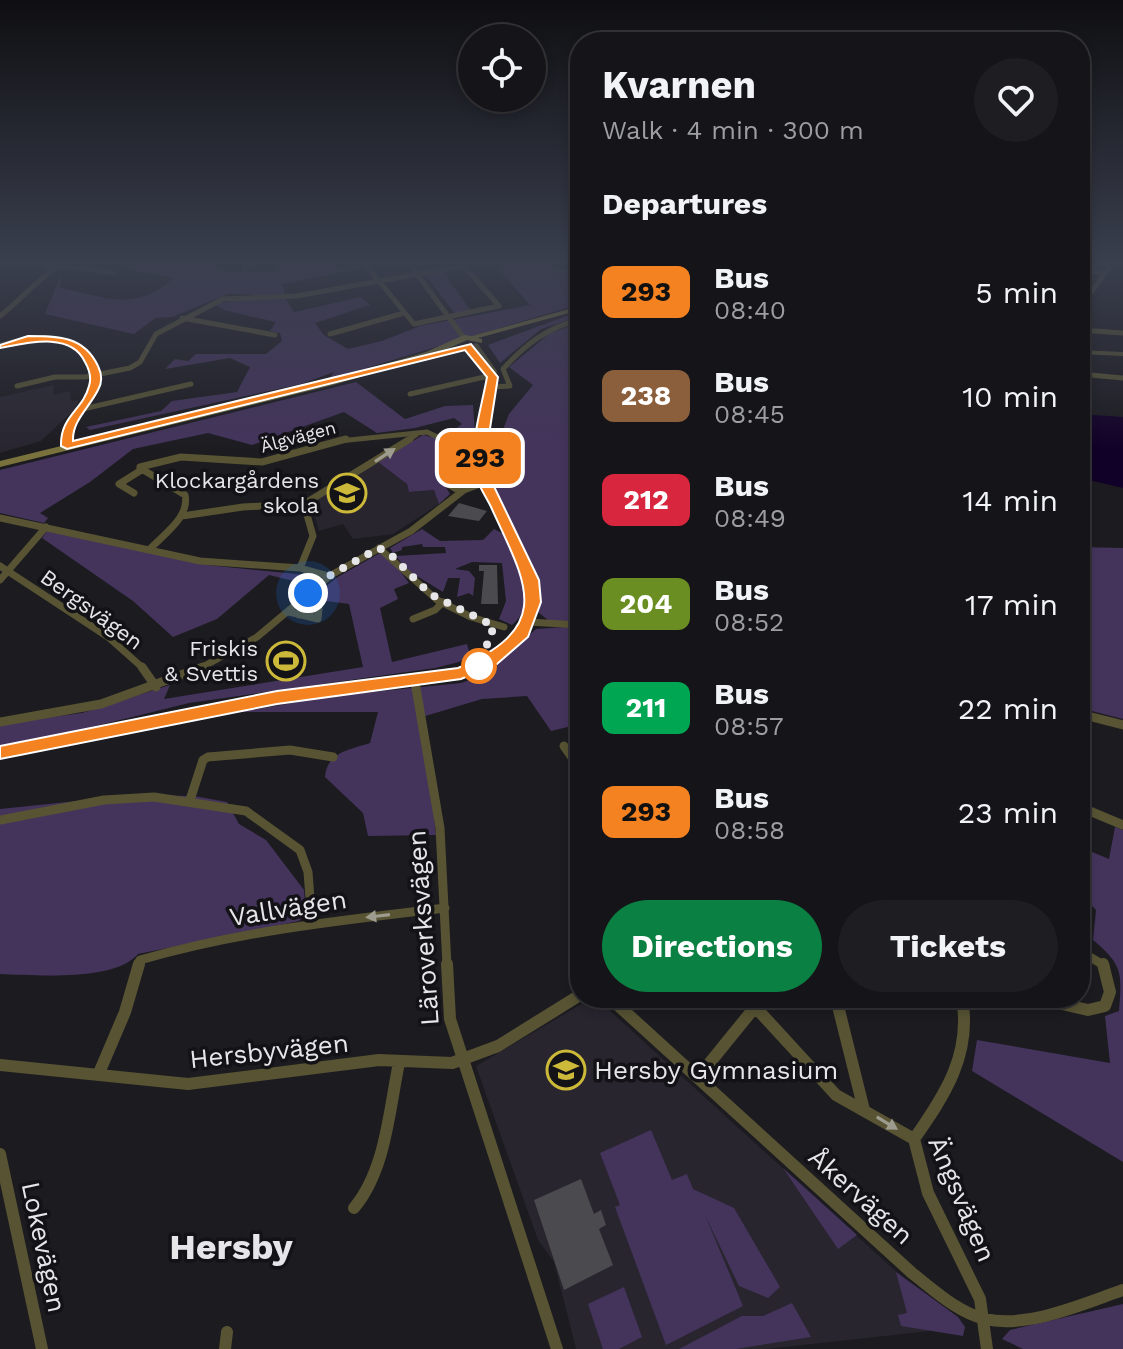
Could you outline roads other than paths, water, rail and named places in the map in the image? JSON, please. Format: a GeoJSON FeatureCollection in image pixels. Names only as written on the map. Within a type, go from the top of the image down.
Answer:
{"type":"FeatureCollection","features":[{"type":"Feature","properties":{"kind":"main road"},"geometry":{"type":"LineString","coordinates":[[0,464],[330,383],[519,326]]}},
{"type":"Feature","properties":{"kind":"street"},"geometry":{"type":"LineString","coordinates":[[17,386],[55,377],[96,375],[134,367],[140,362],[150,340],[170,326]]}},
{"type":"Feature","properties":{"kind":"street"},"geometry":{"type":"LineString","coordinates":[[228,326],[275,335]]}},
{"type":"Feature","properties":{"kind":"street"},"geometry":{"type":"LineString","coordinates":[[330,334],[358,326]]}},
{"type":"Feature","properties":{"kind":"street"},"geometry":{"type":"LineString","coordinates":[[0,753],[299,694],[461,674],[492,660],[523,633],[534,602],[532,580],[485,482],[480,454],[493,375],[458,326]]}},
{"type":"Feature","properties":{"kind":"street"},"geometry":{"type":"LineString","coordinates":[[493,387],[510,386],[503,369],[537,336],[555,326]]}},
{"type":"Feature","properties":{"kind":"street"},"geometry":{"type":"LineString","coordinates":[[1090,331],[1123,333]]}},
{"type":"Feature","properties":{"kind":"street"},"geometry":{"type":"LineString","coordinates":[[0,345],[36,338],[64,340],[81,347],[96,375],[93,393],[67,429],[67,446]]}},
{"type":"Feature","properties":{"kind":"street"},"geometry":{"type":"LineString","coordinates":[[1090,352],[1123,354]]}},
{"type":"Feature","properties":{"kind":"street"},"geometry":{"type":"LineString","coordinates":[[410,394],[493,375]]}},
{"type":"Feature","properties":{"kind":"street"},"geometry":{"type":"LineString","coordinates":[[1090,375],[1123,378]]}},
{"type":"Feature","properties":{"kind":"street"},"geometry":{"type":"LineString","coordinates":[[82,409],[191,384]]}},
{"type":"Feature","properties":{"kind":"street"},"geometry":{"type":"LineString","coordinates":[[182,516],[243,507],[304,504],[419,433]]}},
{"type":"Feature","properties":{"kind":"street","name":"Älgvägen"},"geometry":{"type":"LineString","coordinates":[[141,468],[181,457],[262,462],[352,437],[419,433],[442,436],[457,452],[458,459],[445,482],[458,490]]}},
{"type":"Feature","properties":{"kind":"street"},"geometry":{"type":"LineString","coordinates":[[134,493],[119,484],[141,468],[185,495],[187,504],[182,516],[150,549]]}},
{"type":"Feature","properties":{"kind":"street"},"geometry":{"type":"LineString","coordinates":[[0,722],[81,711],[156,687],[239,648],[289,612],[329,576],[431,518],[458,490],[485,482]]}},
{"type":"Feature","properties":{"kind":"street"},"geometry":{"type":"LineString","coordinates":[[300,568],[313,536],[304,504]]}},
{"type":"Feature","properties":{"kind":"street"},"geometry":{"type":"LineString","coordinates":[[0,518],[200,561],[300,568],[329,576]]}},
{"type":"Feature","properties":{"kind":"street"},"geometry":{"type":"LineString","coordinates":[[0,580],[4,569],[46,527]]}},
{"type":"Feature","properties":{"kind":"street"},"geometry":{"type":"LineString","coordinates":[[379,548],[391,555],[419,587],[486,624],[504,627]]}},
{"type":"Feature","properties":{"kind":"street","name":"Bergsvägen"},"geometry":{"type":"LineString","coordinates":[[4,569],[131,658],[156,687]]}},
{"type":"Feature","properties":{"kind":"street"},"geometry":{"type":"LineString","coordinates":[[413,619],[434,611],[443,602]]}},
{"type":"Feature","properties":{"kind":"street"},"geometry":{"type":"LineString","coordinates":[[289,612],[299,615]]}},
{"type":"Feature","properties":{"kind":"street"},"geometry":{"type":"LineString","coordinates":[[528,622],[570,624]]}},
{"type":"Feature","properties":{"kind":"street","name":"Läroverksvägen"},"geometry":{"type":"LineString","coordinates":[[415,682],[440,828],[450,1019],[557,1349]]}},
{"type":"Feature","properties":{"kind":"street"},"geometry":{"type":"LineString","coordinates":[[1090,717],[1123,725]]}},
{"type":"Feature","properties":{"kind":"street"},"geometry":{"type":"LineString","coordinates":[[564,746],[570,755]]}},
{"type":"Feature","properties":{"kind":"street"},"geometry":{"type":"LineString","coordinates":[[190,800],[203,760],[208,757],[290,750],[333,757]]}},
{"type":"Feature","properties":{"kind":"street"},"geometry":{"type":"LineString","coordinates":[[0,820],[122,798],[190,800],[255,815],[300,850],[308,872],[312,924]]}},
{"type":"Feature","properties":{"kind":"street"},"geometry":{"type":"LineString","coordinates":[[1090,811],[1123,825]]}},
{"type":"Feature","properties":{"kind":"street","name":"Vallvägen"},"geometry":{"type":"LineString","coordinates":[[99,1073],[125,1012],[140,960],[202,944],[312,924],[445,908]]}},
{"type":"Feature","properties":{"kind":"street"},"geometry":{"type":"LineString","coordinates":[[1079,1008],[1088,1010],[1105,1006],[1110,992],[1105,965],[1090,957]]}},
{"type":"Feature","properties":{"kind":"street","name":"Hersbyvägen"},"geometry":{"type":"LineString","coordinates":[[0,1065],[188,1084],[379,1060],[399,1063],[463,1061],[498,1046],[570,1001]]}},
{"type":"Feature","properties":{"kind":"street","name":"Åkervägen"},"geometry":{"type":"LineString","coordinates":[[621,1008],[912,1273],[963,1310],[986,1320]]}},
{"type":"Feature","properties":{"kind":"street"},"geometry":{"type":"LineString","coordinates":[[699,1076],[747,1008]]}},
{"type":"Feature","properties":{"kind":"street","name":"Ängsvägen"},"geometry":{"type":"LineString","coordinates":[[756,1008],[836,1095],[914,1142],[928,1193],[980,1299],[986,1320],[987,1349]]}},
{"type":"Feature","properties":{"kind":"street"},"geometry":{"type":"LineString","coordinates":[[838,1008],[864,1111]]}},
{"type":"Feature","properties":{"kind":"street"},"geometry":{"type":"LineString","coordinates":[[914,1142],[957,1069],[966,1043],[965,1008]]}},
{"type":"Feature","properties":{"kind":"street"},"geometry":{"type":"LineString","coordinates":[[354,1208],[363,1201],[373,1173],[399,1063]]}},
{"type":"Feature","properties":{"kind":"street","name":"Lokevägen"},"geometry":{"type":"LineString","coordinates":[[0,1154],[42,1349]]}},
{"type":"Feature","properties":{"kind":"street"},"geometry":{"type":"LineString","coordinates":[[986,1320],[1012,1320],[1123,1290]]}},
{"type":"Feature","properties":{"kind":"street"},"geometry":{"type":"LineString","coordinates":[[225,1349],[227,1332]]}},
{"type":"Feature","properties":{"kind":"place","name":"Klockargårdens skola"},"geometry":{"type":"Point","coordinates":[347,493]}},
{"type":"Feature","properties":{"kind":"place","name":"Friskis & Svettis"},"geometry":{"type":"Point","coordinates":[286,661]}},
{"type":"Feature","properties":{"kind":"place","name":"Hersby Gymnasium"},"geometry":{"type":"Point","coordinates":[566,1070]}},
{"type":"Feature","properties":{"kind":"district","name":"Hersby"},"geometry":{"type":"Point","coordinates":[231,1246]}}]}
